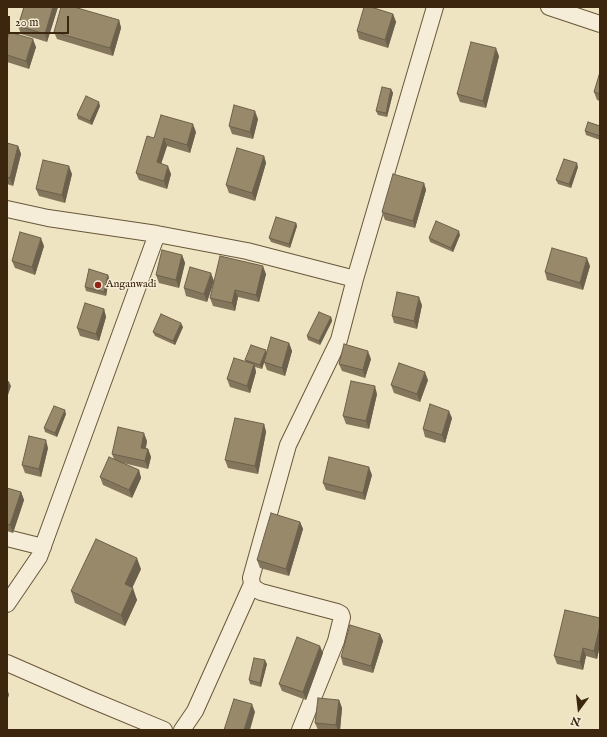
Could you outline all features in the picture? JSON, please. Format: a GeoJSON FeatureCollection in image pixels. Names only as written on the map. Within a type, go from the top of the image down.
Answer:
{"type":"FeatureCollection","features":[{"type":"Feature","properties":{"kind":"street"},"geometry":{"type":"LineString","coordinates":[[300,730],[336,641],[342,617],[341,614],[332,610],[261,592],[254,588],[251,578],[288,445],[339,340],[355,279],[435,7]]}},
{"type":"Feature","properties":{"kind":"street"},"geometry":{"type":"LineString","coordinates":[[549,7],[600,24]]}},
{"type":"Feature","properties":{"kind":"street"},"geometry":{"type":"LineString","coordinates":[[7,209],[48,218],[157,234],[247,251],[355,279]]}},
{"type":"Feature","properties":{"kind":"street"},"geometry":{"type":"LineString","coordinates":[[7,604],[39,557],[157,234]]}},
{"type":"Feature","properties":{"kind":"street"},"geometry":{"type":"LineString","coordinates":[[7,538],[42,548]]}},
{"type":"Feature","properties":{"kind":"street"},"geometry":{"type":"LineString","coordinates":[[182,730],[195,711],[252,584]]}},
{"type":"Feature","properties":{"kind":"street"},"geometry":{"type":"LineString","coordinates":[[7,663],[164,730]]}},
{"type":"Feature","properties":{"kind":"building"},"geometry":{"type":"Polygon","coordinates":[[[24,7],[53,7],[45,34],[18,26],[24,7]]]}},
{"type":"Feature","properties":{"kind":"building"},"geometry":{"type":"Polygon","coordinates":[[[61,7],[74,7],[119,20],[110,48],[54,32],[61,7]]]}},
{"type":"Feature","properties":{"kind":"building"},"geometry":{"type":"Polygon","coordinates":[[[364,7],[371,7],[393,14],[385,40],[357,31],[364,7]]]}},
{"type":"Feature","properties":{"kind":"building"},"geometry":{"type":"Polygon","coordinates":[[[9,32],[33,39],[26,61],[7,55],[7,40],[9,32]]]}},
{"type":"Feature","properties":{"kind":"building"},"geometry":{"type":"Polygon","coordinates":[[[471,42],[496,48],[483,101],[457,94],[471,42]]]}},
{"type":"Feature","properties":{"kind":"building"},"geometry":{"type":"Polygon","coordinates":[[[600,72],[600,94],[594,92],[600,72]]]}},
{"type":"Feature","properties":{"kind":"building"},"geometry":{"type":"Polygon","coordinates":[[[382,87],[391,89],[386,113],[376,111],[382,87]]]}},
{"type":"Feature","properties":{"kind":"building"},"geometry":{"type":"Polygon","coordinates":[[[86,96],[99,102],[90,121],[77,115],[86,96]]]}},
{"type":"Feature","properties":{"kind":"building"},"geometry":{"type":"Polygon","coordinates":[[[234,105],[255,111],[250,132],[229,126],[234,105]]]}},
{"type":"Feature","properties":{"kind":"building"},"geometry":{"type":"Polygon","coordinates":[[[161,115],[193,124],[187,145],[164,138],[157,162],[168,166],[164,181],[136,173],[147,136],[154,138],[161,115]]]}},
{"type":"Feature","properties":{"kind":"building"},"geometry":{"type":"Polygon","coordinates":[[[588,122],[600,126],[600,136],[585,131],[588,122]]]}},
{"type":"Feature","properties":{"kind":"building"},"geometry":{"type":"Polygon","coordinates":[[[7,143],[18,146],[10,178],[7,177],[7,143]]]}},
{"type":"Feature","properties":{"kind":"building"},"geometry":{"type":"Polygon","coordinates":[[[237,148],[264,156],[252,193],[226,185],[237,148]]]}},
{"type":"Feature","properties":{"kind":"building"},"geometry":{"type":"Polygon","coordinates":[[[564,159],[577,163],[569,184],[556,180],[564,159]]]}},
{"type":"Feature","properties":{"kind":"building"},"geometry":{"type":"Polygon","coordinates":[[[43,160],[69,166],[62,195],[36,189],[43,160]]]}},
{"type":"Feature","properties":{"kind":"building"},"geometry":{"type":"Polygon","coordinates":[[[393,174],[424,183],[413,221],[382,212],[393,174]]]}},
{"type":"Feature","properties":{"kind":"building"},"geometry":{"type":"Polygon","coordinates":[[[276,217],[296,223],[289,244],[269,238],[276,217]]]}},
{"type":"Feature","properties":{"kind":"building"},"geometry":{"type":"Polygon","coordinates":[[[436,221],[459,231],[451,248],[429,238],[436,221]]]}},
{"type":"Feature","properties":{"kind":"building"},"geometry":{"type":"Polygon","coordinates":[[[20,232],[41,238],[32,267],[12,261],[20,232]]]}},
{"type":"Feature","properties":{"kind":"building"},"geometry":{"type":"Polygon","coordinates":[[[552,248],[587,258],[580,283],[545,272],[552,248]]]}},
{"type":"Feature","properties":{"kind":"building"},"geometry":{"type":"Polygon","coordinates":[[[162,250],[182,255],[176,280],[156,275],[162,250]]]}},
{"type":"Feature","properties":{"kind":"building"},"geometry":{"type":"Polygon","coordinates":[[[220,256],[263,266],[256,295],[235,290],[232,303],[210,298],[220,256]]]}},
{"type":"Feature","properties":{"kind":"building"},"geometry":{"type":"Polygon","coordinates":[[[190,267],[211,273],[204,294],[184,288],[190,267]]]}},
{"type":"Feature","properties":{"kind":"building","name":"Anganwadi"},"geometry":{"type":"Polygon","coordinates":[[[89,269],[108,275],[104,292],[85,287],[89,269]]]}},
{"type":"Feature","properties":{"kind":"building"},"geometry":{"type":"Polygon","coordinates":[[[397,292],[419,297],[414,321],[392,316],[397,292]]]}},
{"type":"Feature","properties":{"kind":"building"},"geometry":{"type":"Polygon","coordinates":[[[85,303],[104,309],[96,334],[77,328],[85,303]]]}},
{"type":"Feature","properties":{"kind":"building"},"geometry":{"type":"Polygon","coordinates":[[[319,312],[331,317],[319,341],[307,336],[319,312]]]}},
{"type":"Feature","properties":{"kind":"building"},"geometry":{"type":"Polygon","coordinates":[[[161,314],[181,323],[173,341],[153,332],[161,314]]]}},
{"type":"Feature","properties":{"kind":"building"},"geometry":{"type":"Polygon","coordinates":[[[271,337],[289,343],[282,368],[264,362],[271,337]]]}},
{"type":"Feature","properties":{"kind":"building"},"geometry":{"type":"Polygon","coordinates":[[[344,344],[368,351],[363,370],[339,364],[344,344]]]}},
{"type":"Feature","properties":{"kind":"building"},"geometry":{"type":"Polygon","coordinates":[[[251,345],[266,350],[260,365],[245,360],[251,345]]]}},
{"type":"Feature","properties":{"kind":"building"},"geometry":{"type":"Polygon","coordinates":[[[234,358],[254,364],[247,386],[227,379],[234,358]]]}},
{"type":"Feature","properties":{"kind":"building"},"geometry":{"type":"Polygon","coordinates":[[[399,363],[425,372],[417,394],[391,385],[399,363]]]}},
{"type":"Feature","properties":{"kind":"building"},"geometry":{"type":"Polygon","coordinates":[[[351,381],[375,386],[366,421],[343,416],[351,381]]]}},
{"type":"Feature","properties":{"kind":"building"},"geometry":{"type":"Polygon","coordinates":[[[430,404],[449,411],[442,435],[423,429],[430,404]]]}},
{"type":"Feature","properties":{"kind":"building"},"geometry":{"type":"Polygon","coordinates":[[[54,406],[65,410],[55,433],[44,428],[54,406]]]}},
{"type":"Feature","properties":{"kind":"building"},"geometry":{"type":"Polygon","coordinates":[[[235,418],[264,424],[255,466],[225,460],[235,418]]]}},
{"type":"Feature","properties":{"kind":"building"},"geometry":{"type":"Polygon","coordinates":[[[118,427],[144,433],[141,448],[148,449],[145,461],[112,454],[118,427]]]}},
{"type":"Feature","properties":{"kind":"building"},"geometry":{"type":"Polygon","coordinates":[[[29,436],[46,440],[39,469],[22,465],[29,436]]]}},
{"type":"Feature","properties":{"kind":"building"},"geometry":{"type":"Polygon","coordinates":[[[109,457],[139,470],[129,490],[100,477],[109,457]]]}},
{"type":"Feature","properties":{"kind":"building"},"geometry":{"type":"Polygon","coordinates":[[[329,457],[369,467],[363,493],[323,483],[329,457]]]}},
{"type":"Feature","properties":{"kind":"building"},"geometry":{"type":"Polygon","coordinates":[[[7,488],[21,492],[10,525],[7,524],[7,488]]]}},
{"type":"Feature","properties":{"kind":"building"},"geometry":{"type":"Polygon","coordinates":[[[271,513],[300,522],[286,569],[257,560],[271,513]]]}},
{"type":"Feature","properties":{"kind":"building"},"geometry":{"type":"Polygon","coordinates":[[[96,539],[137,558],[125,584],[133,588],[121,615],[71,591],[96,539]]]}},
{"type":"Feature","properties":{"kind":"building"},"geometry":{"type":"Polygon","coordinates":[[[565,610],[600,618],[600,625],[594,651],[583,648],[580,662],[554,656],[565,610]]]}},
{"type":"Feature","properties":{"kind":"building"},"geometry":{"type":"Polygon","coordinates":[[[350,625],[380,634],[371,666],[341,657],[350,625]]]}},
{"type":"Feature","properties":{"kind":"building"},"geometry":{"type":"Polygon","coordinates":[[[297,637],[320,646],[303,692],[279,684],[297,637]]]}},
{"type":"Feature","properties":{"kind":"building"},"geometry":{"type":"Polygon","coordinates":[[[254,658],[265,660],[260,683],[249,680],[254,658]]]}},
{"type":"Feature","properties":{"kind":"building"},"geometry":{"type":"Polygon","coordinates":[[[318,698],[339,700],[336,725],[315,723],[318,698]]]}},
{"type":"Feature","properties":{"kind":"building"},"geometry":{"type":"Polygon","coordinates":[[[234,699],[252,704],[244,730],[224,730],[234,699]]]}},
{"type":"Feature","properties":{"kind":"place","name":"Anganwadi"},"geometry":{"type":"Point","coordinates":[98,285]}}]}
